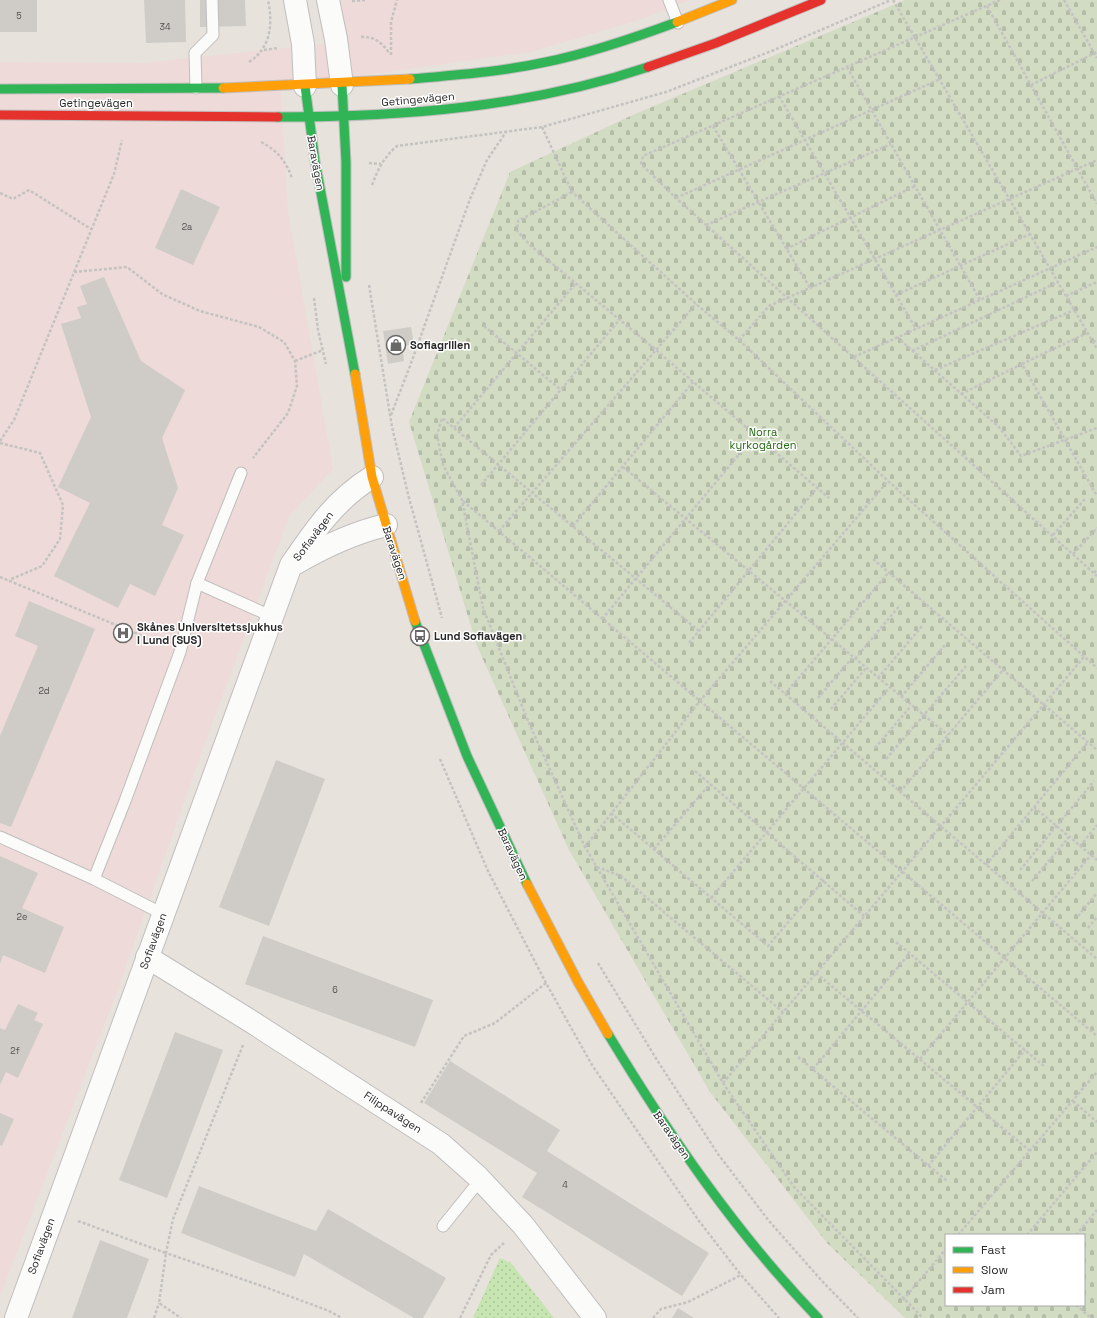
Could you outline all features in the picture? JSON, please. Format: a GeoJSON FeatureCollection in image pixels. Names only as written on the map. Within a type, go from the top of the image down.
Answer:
{"type":"FeatureCollection","features":[{"type":"Feature","properties":{"kind":"street","name":"Baravägen"},"geometry":{"type":"LineString","coordinates":[[295,0],[303,44],[308,117],[372,477],[431,667],[467,756],[523,877],[578,982],[646,1097],[725,1211],[790,1289],[818,1318]]}},
{"type":"Feature","properties":{"kind":"street","name":"Getingevägen"},"geometry":{"type":"LineString","coordinates":[[0,89],[305,86],[440,78],[547,62],[596,49],[678,23],[732,0]]}},
{"type":"Feature","properties":{"kind":"street","name":"Getingevägen"},"geometry":{"type":"LineString","coordinates":[[0,115],[345,117],[444,110],[496,103],[608,80],[665,62],[730,38],[821,0]]}},
{"type":"Feature","properties":{"kind":"street","name":"Baravägen"},"geometry":{"type":"LineString","coordinates":[[338,1],[336,39],[345,117],[347,252],[345,324]]}},
{"type":"Feature","properties":{"kind":"street","name":"Sofiavägen"},"geometry":{"type":"LineString","coordinates":[[16,1318],[53,1212],[69,1174],[291,565],[324,518],[355,487],[372,477]]}},
{"type":"Feature","properties":{"kind":"street","name":"Sofiavägen"},"geometry":{"type":"LineString","coordinates":[[291,565],[328,544],[386,525]]}},
{"type":"Feature","properties":{"kind":"street","name":"Filippavägen"},"geometry":{"type":"LineString","coordinates":[[147,957],[252,1022],[441,1144],[480,1179],[523,1225],[595,1318]]}},
{"type":"Feature","properties":{"kind":"lane"},"geometry":{"type":"LineString","coordinates":[[196,88],[195,53],[213,35],[212,0]]}},
{"type":"Feature","properties":{"kind":"lane"},"geometry":{"type":"LineString","coordinates":[[669,0],[678,23]]}},
{"type":"Feature","properties":{"kind":"lane"},"geometry":{"type":"LineString","coordinates":[[94,879],[125,801],[180,652],[197,583],[241,473]]}},
{"type":"Feature","properties":{"kind":"lane"},"geometry":{"type":"LineString","coordinates":[[197,583],[273,617]]}},
{"type":"Feature","properties":{"kind":"lane"},"geometry":{"type":"LineString","coordinates":[[0,837],[94,879],[163,914]]}},
{"type":"Feature","properties":{"kind":"lane"},"geometry":{"type":"LineString","coordinates":[[443,1226],[480,1179]]}},
{"type":"Feature","properties":{"kind":"path"},"geometry":{"type":"LineString","coordinates":[[263,50],[271,31],[268,0]]}},
{"type":"Feature","properties":{"kind":"path"},"geometry":{"type":"LineString","coordinates":[[338,1],[366,0]]}},
{"type":"Feature","properties":{"kind":"path"},"geometry":{"type":"LineString","coordinates":[[364,37],[372,37],[383,44],[391,55],[391,22],[397,0]]}},
{"type":"Feature","properties":{"kind":"path"},"geometry":{"type":"LineString","coordinates":[[893,0],[913,38],[1097,349]]}},
{"type":"Feature","properties":{"kind":"path"},"geometry":{"type":"LineString","coordinates":[[1000,0],[643,156],[641,164],[676,198],[1097,576]]}},
{"type":"Feature","properties":{"kind":"path"},"geometry":{"type":"LineString","coordinates":[[1064,0],[1096,53],[1097,58]]}},
{"type":"Feature","properties":{"kind":"path"},"geometry":{"type":"LineString","coordinates":[[987,6],[1097,204]]}},
{"type":"Feature","properties":{"kind":"path"},"geometry":{"type":"LineString","coordinates":[[1031,85],[1096,53]]}},
{"type":"Feature","properties":{"kind":"path"},"geometry":{"type":"LineString","coordinates":[[847,67],[980,300]]}},
{"type":"Feature","properties":{"kind":"path"},"geometry":{"type":"LineString","coordinates":[[676,198],[938,80]]}},
{"type":"Feature","properties":{"kind":"path"},"geometry":{"type":"LineString","coordinates":[[779,96],[916,328]]}},
{"type":"Feature","properties":{"kind":"path"},"geometry":{"type":"LineString","coordinates":[[542,126],[572,192],[696,304],[739,340],[888,480],[1097,668]]}},
{"type":"Feature","properties":{"kind":"path"},"geometry":{"type":"LineString","coordinates":[[713,126],[810,288]]}},
{"type":"Feature","properties":{"kind":"path"},"geometry":{"type":"LineString","coordinates":[[390,415],[410,366],[470,199],[486,160],[506,132]]}},
{"type":"Feature","properties":{"kind":"path"},"geometry":{"type":"LineString","coordinates":[[9,580],[42,566],[60,539],[63,505],[40,453],[0,442],[14,420],[92,229],[114,174],[123,138]]}},
{"type":"Feature","properties":{"kind":"path"},"geometry":{"type":"LineString","coordinates":[[706,225],[891,144]]}},
{"type":"Feature","properties":{"kind":"path"},"geometry":{"type":"LineString","coordinates":[[371,188],[387,154],[397,146]]}},
{"type":"Feature","properties":{"kind":"path"},"geometry":{"type":"LineString","coordinates":[[739,340],[769,306],[1097,160]]}},
{"type":"Feature","properties":{"kind":"path"},"geometry":{"type":"LineString","coordinates":[[786,248],[915,186]]}},
{"type":"Feature","properties":{"kind":"path"},"geometry":{"type":"LineString","coordinates":[[0,193],[13,199],[29,190],[92,229]]}},
{"type":"Feature","properties":{"kind":"path"},"geometry":{"type":"LineString","coordinates":[[572,192],[518,221],[517,232],[531,246],[620,319],[829,498]]}},
{"type":"Feature","properties":{"kind":"path"},"geometry":{"type":"LineString","coordinates":[[896,295],[1030,234]]}},
{"type":"Feature","properties":{"kind":"path"},"geometry":{"type":"LineString","coordinates":[[854,357],[1097,247]]}},
{"type":"Feature","properties":{"kind":"path"},"geometry":{"type":"LineString","coordinates":[[74,272],[127,267],[162,294],[200,311],[259,327],[284,342],[295,362],[296,386],[288,412],[241,473]]}},
{"type":"Feature","properties":{"kind":"path"},"geometry":{"type":"LineString","coordinates":[[369,280],[390,415],[408,494],[443,620]]}},
{"type":"Feature","properties":{"kind":"path"},"geometry":{"type":"LineString","coordinates":[[912,351],[1058,282]]}},
{"type":"Feature","properties":{"kind":"path"},"geometry":{"type":"LineString","coordinates":[[1066,296],[1097,282]]}},
{"type":"Feature","properties":{"kind":"path"},"geometry":{"type":"LineString","coordinates":[[454,428],[576,283]]}},
{"type":"Feature","properties":{"kind":"path"},"geometry":{"type":"LineString","coordinates":[[499,531],[696,304]]}},
{"type":"Feature","properties":{"kind":"path"},"geometry":{"type":"LineString","coordinates":[[935,371],[1074,310]]}},
{"type":"Feature","properties":{"kind":"path"},"geometry":{"type":"LineString","coordinates":[[481,486],[620,319]]}},
{"type":"Feature","properties":{"kind":"path"},"geometry":{"type":"LineString","coordinates":[[484,326],[561,390]]}},
{"type":"Feature","properties":{"kind":"path"},"geometry":{"type":"LineString","coordinates":[[961,394],[1087,333]]}},
{"type":"Feature","properties":{"kind":"path"},"geometry":{"type":"LineString","coordinates":[[897,337],[999,427],[1021,456],[1097,428]]}},
{"type":"Feature","properties":{"kind":"path"},"geometry":{"type":"LineString","coordinates":[[1093,342],[1097,340]]}},
{"type":"Feature","properties":{"kind":"path"},"geometry":{"type":"LineString","coordinates":[[295,362],[323,350]]}},
{"type":"Feature","properties":{"kind":"path"},"geometry":{"type":"LineString","coordinates":[[1022,364],[1097,496]]}},
{"type":"Feature","properties":{"kind":"path"},"geometry":{"type":"LineString","coordinates":[[573,526],[693,382]]}},
{"type":"Feature","properties":{"kind":"path"},"geometry":{"type":"LineString","coordinates":[[699,631],[442,418],[437,435],[444,465],[462,500],[483,608],[528,721],[585,847],[723,1083],[794,1187],[922,1318]]}},
{"type":"Feature","properties":{"kind":"path"},"geometry":{"type":"LineString","coordinates":[[602,619],[741,452]]}},
{"type":"Feature","properties":{"kind":"path"},"geometry":{"type":"LineString","coordinates":[[623,466],[948,736]]}},
{"type":"Feature","properties":{"kind":"path"},"geometry":{"type":"LineString","coordinates":[[585,847],[699,702],[888,480]]}},
{"type":"Feature","properties":{"kind":"path"},"geometry":{"type":"LineString","coordinates":[[689,643],[817,488]]}},
{"type":"Feature","properties":{"kind":"path"},"geometry":{"type":"LineString","coordinates":[[1053,535],[1085,499]]}},
{"type":"Feature","properties":{"kind":"path"},"geometry":{"type":"LineString","coordinates":[[462,500],[803,790],[1097,1036]]}},
{"type":"Feature","properties":{"kind":"path"},"geometry":{"type":"LineString","coordinates":[[1073,554],[1097,528]]}},
{"type":"Feature","properties":{"kind":"path"},"geometry":{"type":"LineString","coordinates":[[873,559],[1097,750]]}},
{"type":"Feature","properties":{"kind":"path"},"geometry":{"type":"LineString","coordinates":[[1094,573],[1097,569]]}},
{"type":"Feature","properties":{"kind":"path"},"geometry":{"type":"LineString","coordinates":[[785,694],[889,572]]}},
{"type":"Feature","properties":{"kind":"path"},"geometry":{"type":"LineString","coordinates":[[0,577],[180,652]]}},
{"type":"Feature","properties":{"kind":"path"},"geometry":{"type":"LineString","coordinates":[[818,698],[900,605]]}},
{"type":"Feature","properties":{"kind":"path"},"geometry":{"type":"LineString","coordinates":[[878,678],[923,625]]}},
{"type":"Feature","properties":{"kind":"path"},"geometry":{"type":"LineString","coordinates":[[900,697],[945,645]]}},
{"type":"Feature","properties":{"kind":"path"},"geometry":{"type":"LineString","coordinates":[[723,1083],[1084,657]]}},
{"type":"Feature","properties":{"kind":"path"},"geometry":{"type":"LineString","coordinates":[[886,760],[967,665]]}},
{"type":"Feature","properties":{"kind":"path"},"geometry":{"type":"LineString","coordinates":[[831,709],[866,668]]}},
{"type":"Feature","properties":{"kind":"path"},"geometry":{"type":"LineString","coordinates":[[900,792],[1003,670]]}},
{"type":"Feature","properties":{"kind":"path"},"geometry":{"type":"LineString","coordinates":[[770,681],[1097,959]]}},
{"type":"Feature","properties":{"kind":"path"},"geometry":{"type":"LineString","coordinates":[[711,898],[890,688]]}},
{"type":"Feature","properties":{"kind":"path"},"geometry":{"type":"LineString","coordinates":[[875,748],[911,706]]}},
{"type":"Feature","properties":{"kind":"path"},"geometry":{"type":"LineString","coordinates":[[986,865],[1088,742]]}},
{"type":"Feature","properties":{"kind":"path"},"geometry":{"type":"LineString","coordinates":[[695,771],[824,880],[864,916]]}},
{"type":"Feature","properties":{"kind":"path"},"geometry":{"type":"LineString","coordinates":[[1020,870],[1094,781]]}},
{"type":"Feature","properties":{"kind":"path"},"geometry":{"type":"LineString","coordinates":[[654,849],[710,784]]}},
{"type":"Feature","properties":{"kind":"path"},"geometry":{"type":"LineString","coordinates":[[1034,807],[1097,860]]}},
{"type":"Feature","properties":{"kind":"path"},"geometry":{"type":"LineString","coordinates":[[611,813],[768,946],[824,880]]}},
{"type":"Feature","properties":{"kind":"path"},"geometry":{"type":"LineString","coordinates":[[1080,846],[1097,825]]}},
{"type":"Feature","properties":{"kind":"path"},"geometry":{"type":"LineString","coordinates":[[1032,881],[1069,837]]}},
{"type":"Feature","properties":{"kind":"path"},"geometry":{"type":"LineString","coordinates":[[920,1059],[1091,854]]}},
{"type":"Feature","properties":{"kind":"path"},"geometry":{"type":"LineString","coordinates":[[596,866],[621,876],[783,1012]]}},
{"type":"Feature","properties":{"kind":"path"},"geometry":{"type":"LineString","coordinates":[[1078,916],[1097,893]]}},
{"type":"Feature","properties":{"kind":"path"},"geometry":{"type":"LineString","coordinates":[[1088,928],[1097,917]]}},
{"type":"Feature","properties":{"kind":"path"},"geometry":{"type":"LineString","coordinates":[[896,942],[1045,1067]]}},
{"type":"Feature","properties":{"kind":"path"},"geometry":{"type":"LineString","coordinates":[[812,1069],[909,954]]}},
{"type":"Feature","properties":{"kind":"path"},"geometry":{"type":"LineString","coordinates":[[595,959],[657,1060],[718,1154],[769,1221],[822,1281],[858,1318]]}},
{"type":"Feature","properties":{"kind":"path"},"geometry":{"type":"LineString","coordinates":[[816,973],[1030,1151]]}},
{"type":"Feature","properties":{"kind":"path"},"geometry":{"type":"LineString","coordinates":[[408,1123],[464,1036],[495,1023],[546,983]]}},
{"type":"Feature","properties":{"kind":"path"},"geometry":{"type":"LineString","coordinates":[[154,1318],[159,1303],[166,1253],[173,1220],[252,1022]]}},
{"type":"Feature","properties":{"kind":"path"},"geometry":{"type":"LineString","coordinates":[[928,1166],[1025,1050]]}},
{"type":"Feature","properties":{"kind":"path"},"geometry":{"type":"LineString","coordinates":[[798,1057],[947,1181]]}},
{"type":"Feature","properties":{"kind":"path"},"geometry":{"type":"LineString","coordinates":[[959,1234],[1097,1072]]}},
{"type":"Feature","properties":{"kind":"path"},"geometry":{"type":"LineString","coordinates":[[1073,1101],[1097,1122]]}},
{"type":"Feature","properties":{"kind":"path"},"geometry":{"type":"LineString","coordinates":[[1028,1234],[1097,1152]]}},
{"type":"Feature","properties":{"kind":"path"},"geometry":{"type":"LineString","coordinates":[[1077,1234],[1097,1210]]}},
{"type":"Feature","properties":{"kind":"path"},"geometry":{"type":"LineString","coordinates":[[53,1212],[272,1290],[329,1311],[342,1318]]}},
{"type":"Feature","properties":{"kind":"path"},"geometry":{"type":"LineString","coordinates":[[460,1318],[491,1255],[523,1225]]}},
{"type":"Feature","properties":{"kind":"path"},"geometry":{"type":"LineString","coordinates":[[903,1300],[945,1250]]}},
{"type":"Feature","properties":{"kind":"path"},"geometry":{"type":"LineString","coordinates":[[653,1318],[661,1309],[688,1302],[741,1275]]}},
{"type":"Feature","properties":{"kind":"path"},"geometry":{"type":"LineString","coordinates":[[159,1303],[180,1318]]}},
{"type":"Feature","properties":{"kind":"path"},"geometry":{"type":"LineString","coordinates":[[1077,1306],[1091,1318]]}},
{"type":"Feature","properties":{"kind":"shaded area","name":"Skånes Universitetssjukhus i Lund (SUS)"},"geometry":{"type":"Polygon","coordinates":[[[338,0],[689,0],[645,18],[530,52],[280,87],[288,211],[333,469],[289,516],[202,751],[117,991],[0,1296],[0,62],[143,63],[342,42],[338,0]]]}},
{"type":"Feature","properties":{"kind":"green space","name":"Norra kyrkogården"},"geometry":{"type":"Polygon","coordinates":[[[905,0],[1097,0],[1097,1318],[905,1318],[827,1243],[710,1092],[569,850],[477,646],[409,422],[510,172],[635,114],[905,0]]]}},
{"type":"Feature","properties":{"kind":"green space"},"geometry":{"type":"Polygon","coordinates":[[[500,1258],[511,1263],[554,1318],[473,1318],[500,1258]]]}},
{"type":"Feature","properties":{"kind":"building"},"geometry":{"type":"Polygon","coordinates":[[[0,0],[37,0],[37,32],[0,32],[0,0]]]}},
{"type":"Feature","properties":{"kind":"building"},"geometry":{"type":"Polygon","coordinates":[[[144,0],[185,0],[186,42],[146,43],[144,0]]]}},
{"type":"Feature","properties":{"kind":"building"},"geometry":{"type":"Polygon","coordinates":[[[200,0],[245,0],[246,26],[200,27],[200,0]]]}},
{"type":"Feature","properties":{"kind":"building"},"geometry":{"type":"Polygon","coordinates":[[[181,189],[220,207],[193,265],[155,248],[181,189]]]}},
{"type":"Feature","properties":{"kind":"building"},"geometry":{"type":"Polygon","coordinates":[[[104,277],[141,361],[185,390],[162,438],[178,488],[162,525],[184,535],[155,596],[130,584],[118,608],[54,576],[90,503],[58,487],[91,417],[61,324],[81,318],[77,307],[87,304],[80,286],[104,277]]]}},
{"type":"Feature","properties":{"kind":"building","name":"Sofiagrillen"},"geometry":{"type":"Polygon","coordinates":[[[411,327],[414,344],[402,346],[404,361],[388,364],[383,331],[411,327]]]}},
{"type":"Feature","properties":{"kind":"building"},"geometry":{"type":"Polygon","coordinates":[[[29,601],[95,629],[11,827],[0,823],[0,736],[38,646],[15,636],[29,601]]]}},
{"type":"Feature","properties":{"kind":"building"},"geometry":{"type":"Polygon","coordinates":[[[276,760],[325,779],[269,926],[219,907],[276,760]]]}},
{"type":"Feature","properties":{"kind":"building"},"geometry":{"type":"Polygon","coordinates":[[[0,856],[38,873],[22,908],[64,927],[45,973],[3,955],[0,964],[0,856]]]}},
{"type":"Feature","properties":{"kind":"building"},"geometry":{"type":"Polygon","coordinates":[[[263,936],[433,1000],[415,1047],[245,984],[263,936]]]}},
{"type":"Feature","properties":{"kind":"building"},"geometry":{"type":"Polygon","coordinates":[[[18,1004],[38,1013],[34,1020],[43,1024],[18,1078],[6,1072],[0,1085],[0,1028],[5,1030],[18,1004]]]}},
{"type":"Feature","properties":{"kind":"building"},"geometry":{"type":"Polygon","coordinates":[[[175,1032],[223,1050],[167,1198],[119,1180],[175,1032]]]}},
{"type":"Feature","properties":{"kind":"building"},"geometry":{"type":"Polygon","coordinates":[[[450,1061],[560,1130],[547,1151],[709,1253],[682,1296],[522,1197],[537,1173],[424,1103],[450,1061]]]}},
{"type":"Feature","properties":{"kind":"building"},"geometry":{"type":"Polygon","coordinates":[[[0,1113],[14,1119],[2,1146],[0,1145],[0,1113]]]}},
{"type":"Feature","properties":{"kind":"building"},"geometry":{"type":"Polygon","coordinates":[[[199,1186],[316,1231],[328,1209],[446,1278],[423,1318],[414,1318],[304,1254],[295,1277],[181,1233],[199,1186]]]}},
{"type":"Feature","properties":{"kind":"building"},"geometry":{"type":"Polygon","coordinates":[[[100,1240],[149,1259],[127,1318],[72,1318],[100,1240]]]}},
{"type":"Feature","properties":{"kind":"building"},"geometry":{"type":"Polygon","coordinates":[[[678,1308],[694,1318],[672,1318],[678,1308]]]}},
{"type":"Feature","properties":{"kind":"traffic: fast"},"geometry":{"type":"LineString","coordinates":[[410,79],[495,71],[546,62],[612,45],[677,22]]}},
{"type":"Feature","properties":{"kind":"traffic: fast"},"geometry":{"type":"LineString","coordinates":[[278,117],[372,115],[465,107],[558,92],[603,81],[648,67]]}},
{"type":"Feature","properties":{"kind":"traffic: fast"},"geometry":{"type":"LineString","coordinates":[[342,85],[346,162],[346,277]]}},
{"type":"Feature","properties":{"kind":"traffic: fast"},"geometry":{"type":"LineString","coordinates":[[305,86],[315,161],[355,374]]}},
{"type":"Feature","properties":{"kind":"traffic: fast"},"geometry":{"type":"LineString","coordinates":[[0,89],[223,88]]}},
{"type":"Feature","properties":{"kind":"traffic: fast"},"geometry":{"type":"LineString","coordinates":[[415,621],[467,756],[527,884]]}},
{"type":"Feature","properties":{"kind":"traffic: fast"},"geometry":{"type":"LineString","coordinates":[[608,1034],[655,1109],[705,1182],[759,1252],[818,1318]]}},
{"type":"Feature","properties":{"kind":"traffic: slow"},"geometry":{"type":"LineString","coordinates":[[677,22],[732,0]]}},
{"type":"Feature","properties":{"kind":"traffic: slow"},"geometry":{"type":"LineString","coordinates":[[223,88],[410,79]]}},
{"type":"Feature","properties":{"kind":"traffic: slow"},"geometry":{"type":"LineString","coordinates":[[355,374],[372,477],[415,621]]}},
{"type":"Feature","properties":{"kind":"traffic: slow"},"geometry":{"type":"LineString","coordinates":[[527,884],[578,982],[608,1034]]}},
{"type":"Feature","properties":{"kind":"traffic: jam"},"geometry":{"type":"LineString","coordinates":[[648,67],[716,43],[821,0]]}},
{"type":"Feature","properties":{"kind":"traffic: jam"},"geometry":{"type":"LineString","coordinates":[[0,115],[278,117]]}},
{"type":"Feature","properties":{"kind":"place","name":"Sofiagrillen"},"geometry":{"type":"Point","coordinates":[396,345]}},
{"type":"Feature","properties":{"kind":"place","name":"Skånes Universitetssjukhus i Lund (SUS)"},"geometry":{"type":"Point","coordinates":[123,633]}},
{"type":"Feature","properties":{"kind":"place","name":"Lund Sofiavägen"},"geometry":{"type":"Point","coordinates":[420,636]}}]}
